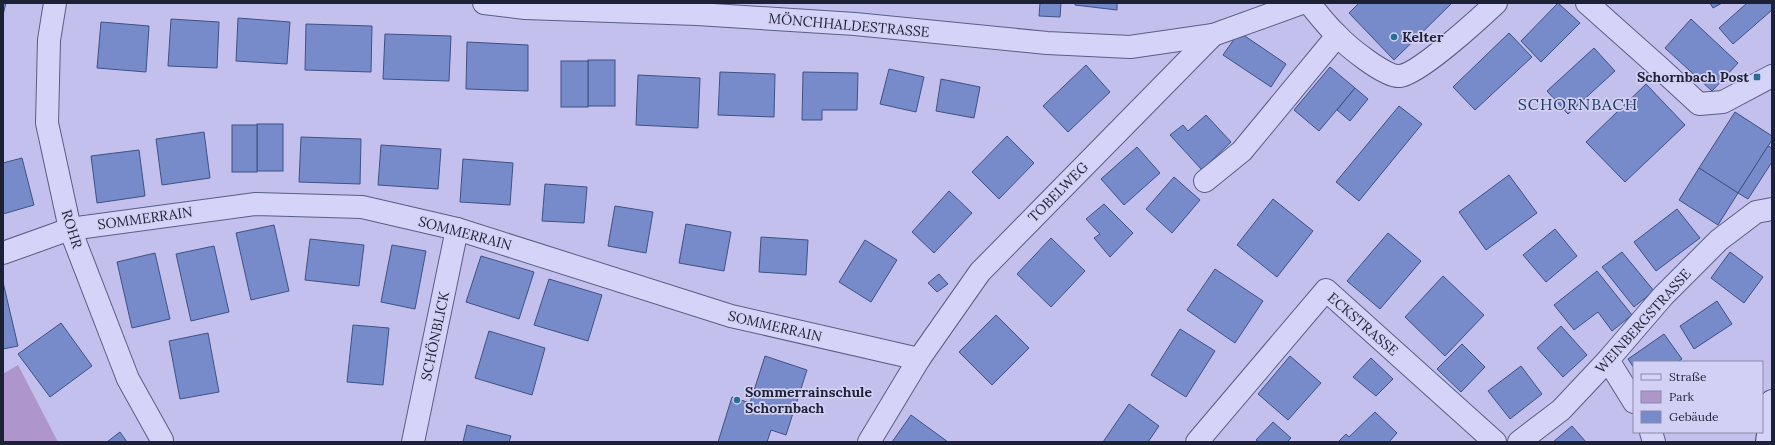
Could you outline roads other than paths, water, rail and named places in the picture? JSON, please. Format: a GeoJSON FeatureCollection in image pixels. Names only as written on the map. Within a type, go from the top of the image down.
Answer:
{"type":"FeatureCollection","features":[{"type":"Feature","properties":{"kind":"street","name":"ROHR"},"geometry":{"type":"LineString","coordinates":[[55,3],[49,40],[47,123],[70,228],[128,379],[162,440]]}},
{"type":"Feature","properties":{"kind":"street","name":"MÖNCHHALDESTRASSE"},"geometry":{"type":"LineString","coordinates":[[484,3],[525,8],[697,14],[855,24],[1047,43],[1122,46],[1213,35]]}},
{"type":"Feature","properties":{"kind":"street","name":"TOBELWEG"},"geometry":{"type":"LineString","coordinates":[[868,442],[919,359],[980,272],[1213,35],[1302,3]]}},
{"type":"Feature","properties":{"kind":"street"},"geometry":{"type":"LineString","coordinates":[[1309,3],[1337,36],[1381,71],[1399,77],[1414,71],[1474,23],[1496,3]]}},
{"type":"Feature","properties":{"kind":"street"},"geometry":{"type":"LineString","coordinates":[[1587,3],[1699,104],[1723,102],[1772,76]]}},
{"type":"Feature","properties":{"kind":"street"},"geometry":{"type":"LineString","coordinates":[[1205,181],[1242,151],[1337,36]]}},
{"type":"Feature","properties":{"kind":"street","name":"SOMMERRAIN"},"geometry":{"type":"LineString","coordinates":[[3,253],[70,228],[256,204],[362,207],[457,229],[731,316],[919,359]]}},
{"type":"Feature","properties":{"kind":"street","name":"WEINBERGSTRASSE"},"geometry":{"type":"LineString","coordinates":[[1519,442],[1561,410],[1608,360],[1663,296],[1719,240],[1756,212],[1772,209]]}},
{"type":"Feature","properties":{"kind":"street","name":"SCHÖNBLICK"},"geometry":{"type":"LineString","coordinates":[[413,442],[457,229]]}},
{"type":"Feature","properties":{"kind":"street","name":"ECKSTRASSE"},"geometry":{"type":"LineString","coordinates":[[1197,442],[1326,290],[1495,442]]}},
{"type":"Feature","properties":{"kind":"street"},"geometry":{"type":"LineString","coordinates":[[1608,360],[1633,400]]}},
{"type":"Feature","properties":{"kind":"street"},"geometry":{"type":"LineString","coordinates":[[1767,442],[1772,401]]}},
{"type":"Feature","properties":{"kind":"place","name":"Kelter"},"geometry":{"type":"Point","coordinates":[1394,37]}},
{"type":"Feature","properties":{"kind":"place","name":"Schornbach Post"},"geometry":{"type":"Point","coordinates":[1757,77]}},
{"type":"Feature","properties":{"kind":"place","name":"Sommerrainschule Schornbach"},"geometry":{"type":"Point","coordinates":[737,400]}},
{"type":"Feature","properties":{"kind":"district","name":"SCHORNBACH"},"geometry":{"type":"Point","coordinates":[1578,104]}}]}
